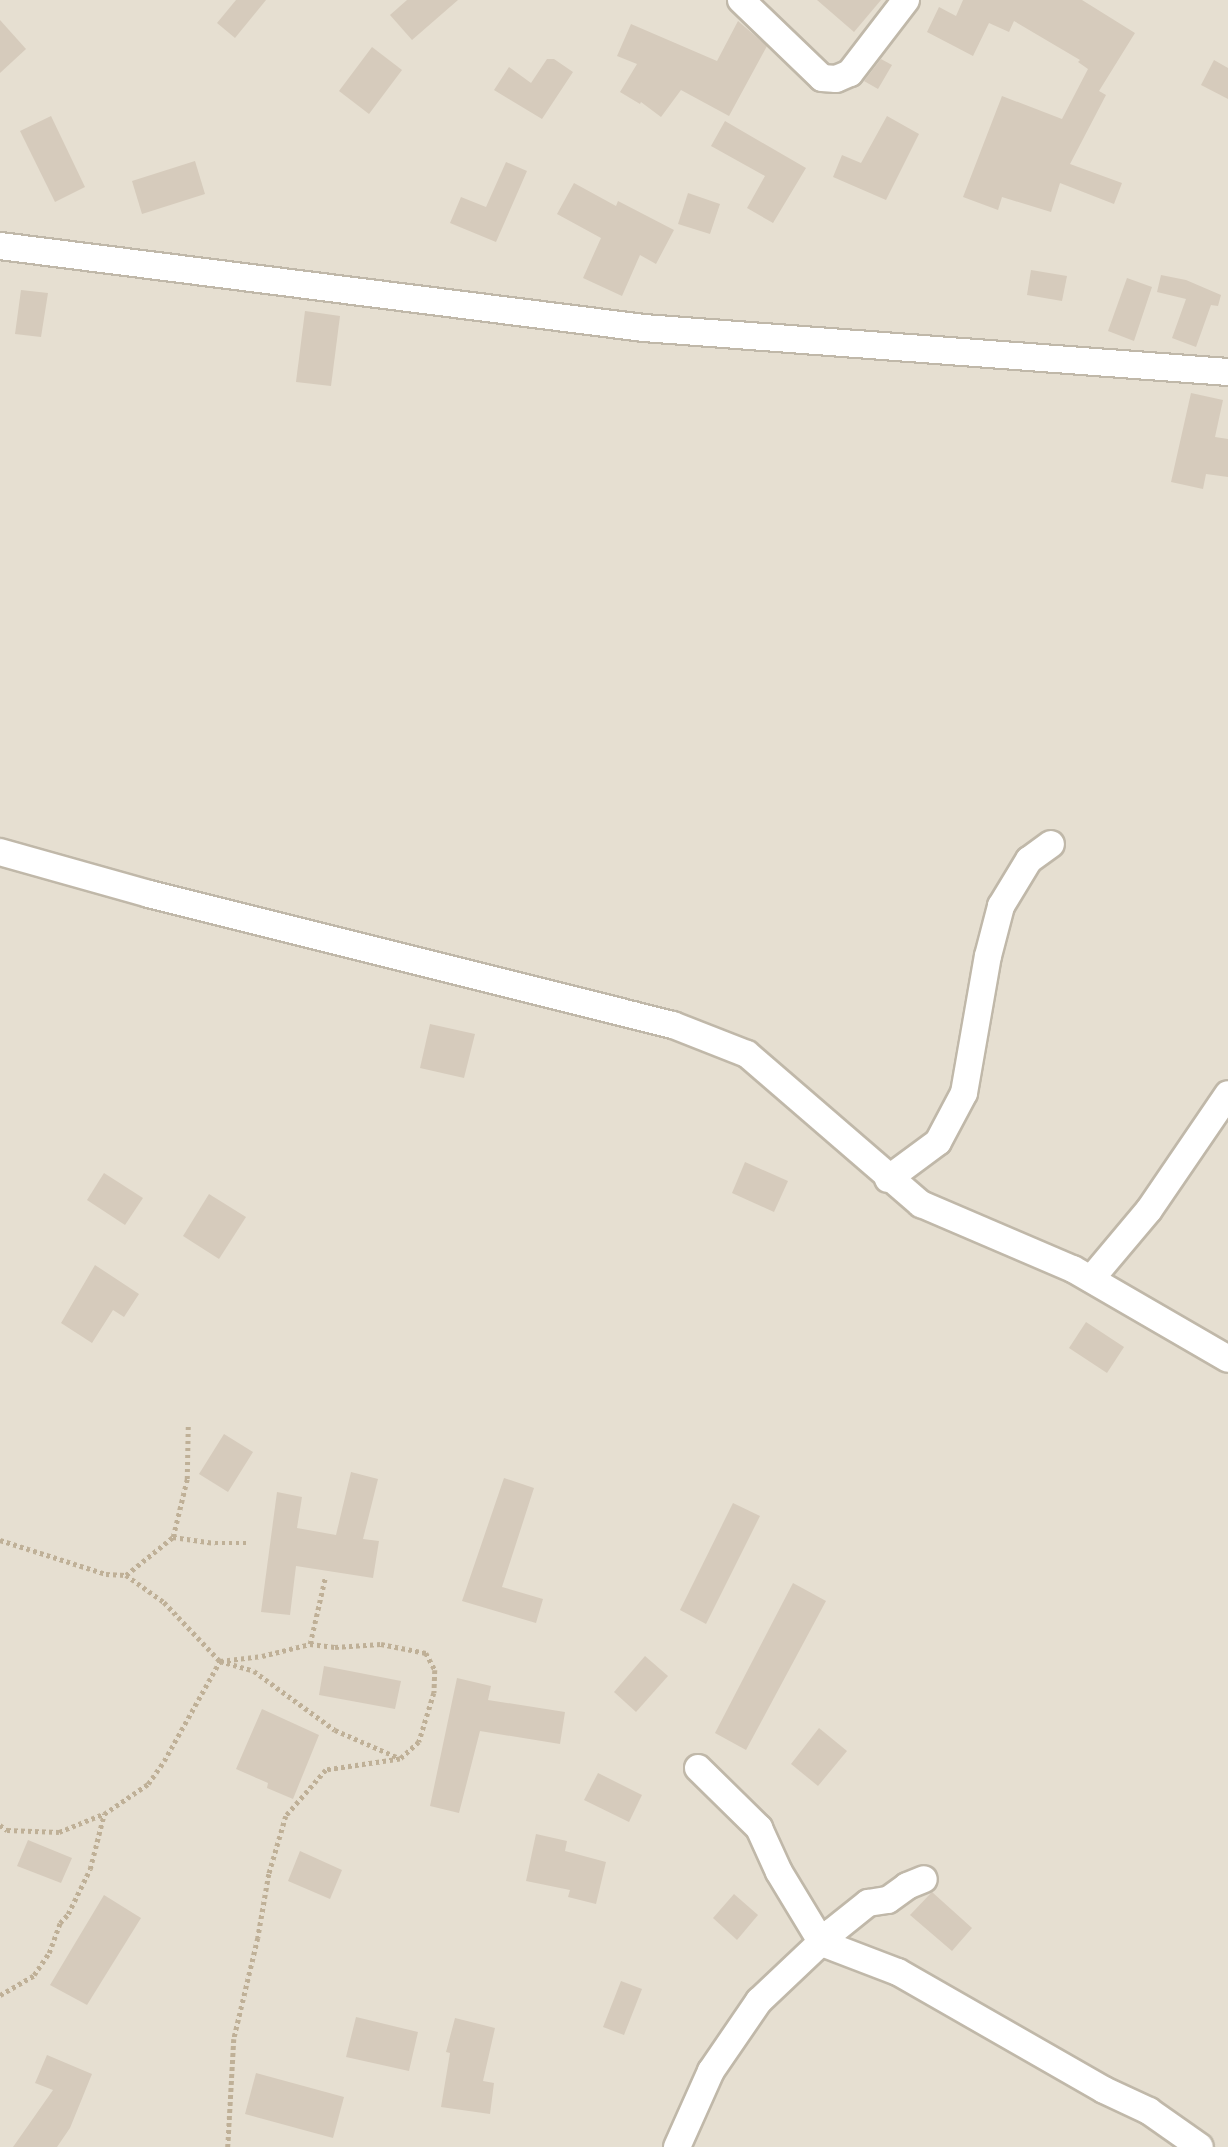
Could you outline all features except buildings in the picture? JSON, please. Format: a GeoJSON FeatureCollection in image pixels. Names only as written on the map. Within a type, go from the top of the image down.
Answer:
{"type":"FeatureCollection","features":[{"type":"Feature","properties":{"kind":"street"},"geometry":{"type":"LineString","coordinates":[[741,0],[822,78],[836,79],[850,73],[906,0]]}},
{"type":"Feature","properties":{"kind":"street"},"geometry":{"type":"LineString","coordinates":[[0,246],[644,328],[1228,372]]}},
{"type":"Feature","properties":{"kind":"street"},"geometry":{"type":"LineString","coordinates":[[888,1179],[938,1142],[964,1093],[988,957],[1001,906],[1029,860],[1051,844]]}},
{"type":"Feature","properties":{"kind":"street"},"geometry":{"type":"LineString","coordinates":[[0,852],[149,894],[673,1025],[747,1054],[859,1148],[888,1179],[921,1205],[1091,1279],[1228,1359]]}},
{"type":"Feature","properties":{"kind":"street"},"geometry":{"type":"LineString","coordinates":[[1091,1279],[1149,1210],[1228,1094]]}},
{"type":"Feature","properties":{"kind":"street"},"geometry":{"type":"LineString","coordinates":[[698,1768],[759,1828],[779,1872],[822,1943],[898,1972],[1034,2051],[1149,2111],[1200,2147]]}},
{"type":"Feature","properties":{"kind":"street"},"geometry":{"type":"LineString","coordinates":[[677,2147],[711,2071],[759,2001],[868,1903],[888,1899],[907,1886],[924,1880]]}},
{"type":"Feature","properties":{"kind":"path"},"geometry":{"type":"LineString","coordinates":[[126,1575],[173,1537],[187,1479],[188,1425]]}},
{"type":"Feature","properties":{"kind":"path"},"geometry":{"type":"LineString","coordinates":[[173,1537],[215,1543],[247,1543]]}},
{"type":"Feature","properties":{"kind":"path"},"geometry":{"type":"LineString","coordinates":[[0,1540],[106,1574],[126,1575],[164,1602],[220,1661],[254,1671],[335,1730],[400,1759]]}},
{"type":"Feature","properties":{"kind":"path"},"geometry":{"type":"LineString","coordinates":[[310,1644],[325,1578]]}},
{"type":"Feature","properties":{"kind":"path"},"geometry":{"type":"LineString","coordinates":[[220,1661],[262,1656],[310,1644],[335,1647],[381,1644],[426,1653],[435,1670],[434,1693],[427,1726],[419,1742],[400,1759],[326,1770],[286,1816],[269,1874],[258,1938],[234,2039],[228,2147]]}},
{"type":"Feature","properties":{"kind":"path"},"geometry":{"type":"LineString","coordinates":[[0,1825],[7,1830],[59,1832],[104,1814],[148,1784],[164,1761],[220,1661]]}},
{"type":"Feature","properties":{"kind":"path"},"geometry":{"type":"LineString","coordinates":[[0,1995],[34,1975],[49,1953],[60,1923],[68,1914],[90,1870],[104,1814]]}},
{"type":"Feature","properties":{"kind":"shaded area"},"geometry":{"type":"Polygon","coordinates":[[[0,0],[1228,0],[1228,2147],[0,2147],[0,0]]]}}]}
